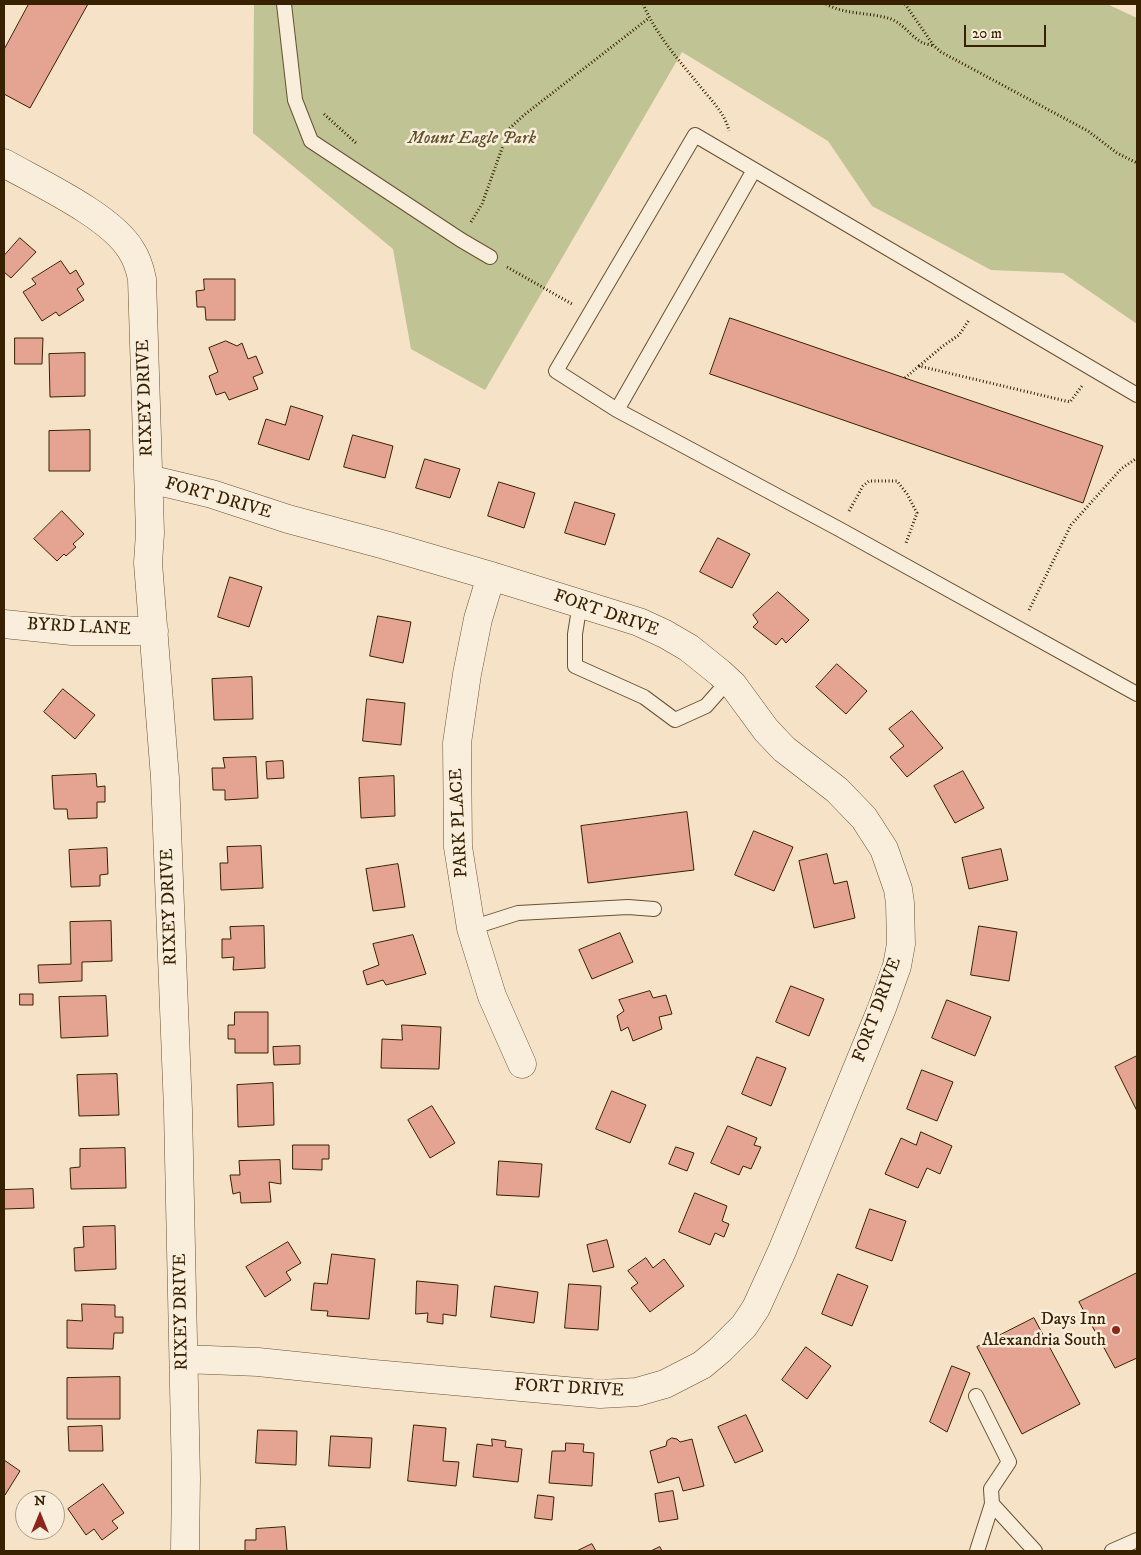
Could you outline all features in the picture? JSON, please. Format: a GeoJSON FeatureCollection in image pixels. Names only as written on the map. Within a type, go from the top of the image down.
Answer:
{"type":"FeatureCollection","features":[{"type":"Feature","properties":{"kind":"street","name":"RIXEY DRIVE"},"geometry":{"type":"LineString","coordinates":[[4,163],[98,217],[118,233],[131,249],[139,264],[142,279],[149,479],[150,533],[148,563],[165,778],[178,1110],[186,1478],[185,1551]]}},
{"type":"Feature","properties":{"kind":"street","name":"FORT DRIVE"},"geometry":{"type":"LineString","coordinates":[[149,479],[212,494],[288,519],[491,576],[639,622],[665,634],[689,648],[728,681],[749,705],[766,730],[784,749],[837,790],[864,818],[884,849],[898,889],[900,903],[900,944],[897,966],[882,1008],[782,1251],[756,1308],[744,1326],[702,1365],[666,1384],[636,1392],[600,1394],[258,1362],[184,1359]]}},
{"type":"Feature","properties":{"kind":"street","name":"PARK PLACE"},"geometry":{"type":"LineString","coordinates":[[491,576],[478,618],[466,674],[457,743],[458,847],[471,928],[492,996],[522,1064]]}},
{"type":"Feature","properties":{"kind":"street","name":"BYRD LANE"},"geometry":{"type":"LineString","coordinates":[[4,624],[72,631],[154,631]]}},
{"type":"Feature","properties":{"kind":"lane"},"geometry":{"type":"LineString","coordinates":[[284,4],[295,100],[311,141],[490,258]]}},
{"type":"Feature","properties":{"kind":"lane"},"geometry":{"type":"LineString","coordinates":[[1137,395],[695,135],[556,371],[617,410],[839,529],[1137,694]]}},
{"type":"Feature","properties":{"kind":"lane"},"geometry":{"type":"LineString","coordinates":[[617,410],[754,170]]}},
{"type":"Feature","properties":{"kind":"lane"},"geometry":{"type":"LineString","coordinates":[[580,604],[576,634],[576,666],[644,698],[675,720],[706,706],[728,681]]}},
{"type":"Feature","properties":{"kind":"lane"},"geometry":{"type":"LineString","coordinates":[[471,928],[518,913],[628,907],[654,909]]}},
{"type":"Feature","properties":{"kind":"lane"},"geometry":{"type":"LineString","coordinates":[[976,1396],[1010,1462],[990,1489],[992,1504],[977,1551]]}},
{"type":"Feature","properties":{"kind":"lane"},"geometry":{"type":"LineString","coordinates":[[992,1504],[1035,1551]]}},
{"type":"Feature","properties":{"kind":"lane"},"geometry":{"type":"LineString","coordinates":[[1112,1551],[1137,1540]]}},
{"type":"Feature","properties":{"kind":"path"},"geometry":{"type":"LineString","coordinates":[[643,4],[649,18],[662,38],[718,108],[727,123],[730,137],[727,154]]}},
{"type":"Feature","properties":{"kind":"path"},"geometry":{"type":"LineString","coordinates":[[826,4],[836,9],[892,20],[923,43],[934,46]]}},
{"type":"Feature","properties":{"kind":"path"},"geometry":{"type":"LineString","coordinates":[[905,4],[940,52],[1088,131],[1117,153],[1137,163]]}},
{"type":"Feature","properties":{"kind":"path"},"geometry":{"type":"LineString","coordinates":[[461,240],[482,204],[509,129],[524,115],[649,18]]}},
{"type":"Feature","properties":{"kind":"path"},"geometry":{"type":"LineString","coordinates":[[320,109],[356,143],[361,174]]}},
{"type":"Feature","properties":{"kind":"path"},"geometry":{"type":"LineString","coordinates":[[519,274],[590,314]]}},
{"type":"Feature","properties":{"kind":"path"},"geometry":{"type":"LineString","coordinates":[[905,378],[959,335],[981,304]]}},
{"type":"Feature","properties":{"kind":"path"},"geometry":{"type":"LineString","coordinates":[[920,366],[1070,402],[1094,370]]}},
{"type":"Feature","properties":{"kind":"path"},"geometry":{"type":"LineString","coordinates":[[1020,630],[1071,525],[1121,469],[1137,458]]}},
{"type":"Feature","properties":{"kind":"path"},"geometry":{"type":"LineString","coordinates":[[839,529],[863,486],[870,481],[897,481],[907,494],[917,513],[899,562]]}},
{"type":"Feature","properties":{"kind":"green space","name":"Mount Eagle Park"},"geometry":{"type":"Polygon","coordinates":[[[254,4],[1107,4],[1137,18],[1137,324],[1063,273],[991,270],[872,206],[828,141],[682,52],[485,390],[411,349],[393,249],[253,133],[254,4]]]}},
{"type":"Feature","properties":{"kind":"building"},"geometry":{"type":"Polygon","coordinates":[[[29,4],[88,4],[30,108],[4,94],[4,50],[29,4]]]}},
{"type":"Feature","properties":{"kind":"building"},"geometry":{"type":"Polygon","coordinates":[[[20,238],[36,252],[11,278],[4,272],[4,256],[20,238]]]}},
{"type":"Feature","properties":{"kind":"building"},"geometry":{"type":"Polygon","coordinates":[[[61,261],[70,274],[76,270],[84,284],[77,289],[84,300],[59,316],[56,312],[42,321],[23,292],[36,284],[32,279],[61,261]]]}},
{"type":"Feature","properties":{"kind":"building"},"geometry":{"type":"Polygon","coordinates":[[[204,279],[235,279],[235,320],[206,320],[205,307],[197,307],[196,291],[204,290],[204,279]]]}},
{"type":"Feature","properties":{"kind":"building"},"geometry":{"type":"Polygon","coordinates":[[[730,318],[1103,446],[1083,503],[710,374],[730,318]]]}},
{"type":"Feature","properties":{"kind":"building"},"geometry":{"type":"Polygon","coordinates":[[[15,338],[43,338],[42,364],[15,364],[15,338]]]}},
{"type":"Feature","properties":{"kind":"building"},"geometry":{"type":"Polygon","coordinates":[[[226,341],[237,346],[242,343],[248,359],[256,356],[263,373],[253,377],[258,389],[229,400],[225,392],[216,395],[209,376],[218,372],[209,348],[226,341]]]}},
{"type":"Feature","properties":{"kind":"building"},"geometry":{"type":"Polygon","coordinates":[[[85,353],[85,396],[50,397],[49,354],[85,353]]]}},
{"type":"Feature","properties":{"kind":"building"},"geometry":{"type":"Polygon","coordinates":[[[291,406],[323,416],[309,460],[258,444],[266,419],[285,425],[291,406]]]}},
{"type":"Feature","properties":{"kind":"building"},"geometry":{"type":"Polygon","coordinates":[[[90,430],[90,471],[49,471],[49,431],[90,430]]]}},
{"type":"Feature","properties":{"kind":"building"},"geometry":{"type":"Polygon","coordinates":[[[353,435],[393,446],[385,478],[344,467],[353,435]]]}},
{"type":"Feature","properties":{"kind":"building"},"geometry":{"type":"Polygon","coordinates":[[[425,459],[460,469],[450,498],[416,488],[425,459]]]}},
{"type":"Feature","properties":{"kind":"building"},"geometry":{"type":"Polygon","coordinates":[[[499,482],[535,493],[524,528],[488,516],[499,482]]]}},
{"type":"Feature","properties":{"kind":"building"},"geometry":{"type":"Polygon","coordinates":[[[575,502],[615,514],[605,545],[565,533],[575,502]]]}},
{"type":"Feature","properties":{"kind":"building"},"geometry":{"type":"Polygon","coordinates":[[[62,511],[84,534],[73,544],[76,547],[57,561],[34,539],[62,511]]]}},
{"type":"Feature","properties":{"kind":"building"},"geometry":{"type":"Polygon","coordinates":[[[718,538],[750,554],[732,588],[700,572],[718,538]]]}},
{"type":"Feature","properties":{"kind":"building"},"geometry":{"type":"Polygon","coordinates":[[[230,577],[262,587],[249,627],[218,617],[230,577]]]}},
{"type":"Feature","properties":{"kind":"building"},"geometry":{"type":"Polygon","coordinates":[[[778,592],[809,620],[786,643],[782,638],[776,645],[753,627],[758,622],[753,615],[778,592]]]}},
{"type":"Feature","properties":{"kind":"building"},"geometry":{"type":"Polygon","coordinates":[[[378,616],[411,622],[403,663],[370,656],[378,616]]]}},
{"type":"Feature","properties":{"kind":"building"},"geometry":{"type":"Polygon","coordinates":[[[837,664],[867,691],[846,714],[816,687],[837,664]]]}},
{"type":"Feature","properties":{"kind":"building"},"geometry":{"type":"Polygon","coordinates":[[[252,677],[253,719],[214,720],[212,679],[252,677]]]}},
{"type":"Feature","properties":{"kind":"building"},"geometry":{"type":"Polygon","coordinates":[[[63,689],[95,715],[75,739],[44,712],[63,689]]]}},
{"type":"Feature","properties":{"kind":"building"},"geometry":{"type":"Polygon","coordinates":[[[367,699],[405,703],[401,745],[363,741],[367,699]]]}},
{"type":"Feature","properties":{"kind":"building"},"geometry":{"type":"Polygon","coordinates":[[[912,711],[943,748],[907,777],[890,757],[904,746],[889,729],[912,711]]]}},
{"type":"Feature","properties":{"kind":"building"},"geometry":{"type":"Polygon","coordinates":[[[256,757],[258,798],[225,800],[225,790],[213,790],[212,768],[225,768],[223,758],[256,757]]]}},
{"type":"Feature","properties":{"kind":"building"},"geometry":{"type":"Polygon","coordinates":[[[283,761],[284,778],[267,779],[266,762],[283,761]]]}},
{"type":"Feature","properties":{"kind":"building"},"geometry":{"type":"Polygon","coordinates":[[[963,771],[984,808],[955,823],[934,786],[963,771]]]}},
{"type":"Feature","properties":{"kind":"building"},"geometry":{"type":"Polygon","coordinates":[[[96,774],[97,787],[105,786],[105,802],[97,802],[97,818],[68,819],[67,809],[54,809],[52,776],[96,774]]]}},
{"type":"Feature","properties":{"kind":"building"},"geometry":{"type":"Polygon","coordinates":[[[394,776],[395,816],[361,818],[359,778],[394,776]]]}},
{"type":"Feature","properties":{"kind":"building"},"geometry":{"type":"Polygon","coordinates":[[[687,812],[694,870],[588,883],[581,826],[687,812]]]}},
{"type":"Feature","properties":{"kind":"building"},"geometry":{"type":"Polygon","coordinates":[[[754,831],[793,847],[774,891],[735,875],[754,831]]]}},
{"type":"Feature","properties":{"kind":"building"},"geometry":{"type":"Polygon","coordinates":[[[261,846],[263,888],[221,890],[220,863],[228,863],[227,847],[261,846]]]}},
{"type":"Feature","properties":{"kind":"building"},"geometry":{"type":"Polygon","coordinates":[[[107,848],[108,874],[100,875],[100,886],[71,887],[69,850],[107,848]]]}},
{"type":"Feature","properties":{"kind":"building"},"geometry":{"type":"Polygon","coordinates":[[[1001,849],[1008,880],[969,889],[962,858],[1001,849]]]}},
{"type":"Feature","properties":{"kind":"building"},"geometry":{"type":"Polygon","coordinates":[[[827,854],[834,884],[847,881],[855,918],[814,928],[799,861],[827,854]]]}},
{"type":"Feature","properties":{"kind":"building"},"geometry":{"type":"Polygon","coordinates":[[[398,864],[405,907],[373,911],[366,869],[398,864]]]}},
{"type":"Feature","properties":{"kind":"building"},"geometry":{"type":"Polygon","coordinates":[[[111,921],[112,961],[82,962],[82,981],[39,983],[38,965],[71,964],[70,922],[111,921]]]}},
{"type":"Feature","properties":{"kind":"building"},"geometry":{"type":"Polygon","coordinates":[[[264,926],[265,968],[233,970],[234,957],[222,958],[222,939],[231,939],[230,927],[264,926]]]}},
{"type":"Feature","properties":{"kind":"building"},"geometry":{"type":"Polygon","coordinates":[[[979,926],[1017,932],[1009,981],[971,975],[979,926]]]}},
{"type":"Feature","properties":{"kind":"building"},"geometry":{"type":"Polygon","coordinates":[[[620,933],[633,962],[592,979],[579,950],[620,933]]]}},
{"type":"Feature","properties":{"kind":"building"},"geometry":{"type":"Polygon","coordinates":[[[413,935],[426,974],[386,985],[383,980],[367,985],[363,971],[379,965],[373,944],[413,935]]]}},
{"type":"Feature","properties":{"kind":"building"},"geometry":{"type":"Polygon","coordinates":[[[791,986],[824,999],[809,1036],[776,1022],[791,986]]]}},
{"type":"Feature","properties":{"kind":"building"},"geometry":{"type":"Polygon","coordinates":[[[650,991],[653,998],[666,995],[672,1014],[659,1017],[662,1029],[633,1041],[628,1027],[621,1031],[617,1016],[624,1011],[619,1000],[650,991]]]}},
{"type":"Feature","properties":{"kind":"building"},"geometry":{"type":"Polygon","coordinates":[[[20,994],[33,994],[33,1005],[20,1005],[20,994]]]}},
{"type":"Feature","properties":{"kind":"building"},"geometry":{"type":"Polygon","coordinates":[[[106,996],[108,1036],[61,1038],[59,997],[106,996]]]}},
{"type":"Feature","properties":{"kind":"building"},"geometry":{"type":"Polygon","coordinates":[[[947,1000],[991,1017],[975,1056],[932,1038],[947,1000]]]}},
{"type":"Feature","properties":{"kind":"building"},"geometry":{"type":"Polygon","coordinates":[[[235,1012],[268,1012],[268,1053],[235,1053],[235,1039],[228,1039],[228,1025],[234,1025],[235,1012]]]}},
{"type":"Feature","properties":{"kind":"building"},"geometry":{"type":"Polygon","coordinates":[[[402,1025],[441,1027],[439,1069],[381,1068],[382,1039],[402,1040],[402,1025]]]}},
{"type":"Feature","properties":{"kind":"building"},"geometry":{"type":"Polygon","coordinates":[[[300,1046],[300,1064],[274,1065],[273,1047],[300,1046]]]}},
{"type":"Feature","properties":{"kind":"building"},"geometry":{"type":"Polygon","coordinates":[[[1137,1056],[1137,1111],[1115,1067],[1137,1056]]]}},
{"type":"Feature","properties":{"kind":"building"},"geometry":{"type":"Polygon","coordinates":[[[757,1057],[786,1068],[771,1106],[742,1094],[757,1057]]]}},
{"type":"Feature","properties":{"kind":"building"},"geometry":{"type":"Polygon","coordinates":[[[922,1070],[953,1082],[937,1121],[907,1109],[922,1070]]]}},
{"type":"Feature","properties":{"kind":"building"},"geometry":{"type":"Polygon","coordinates":[[[117,1074],[119,1115],[79,1116],[77,1075],[117,1074]]]}},
{"type":"Feature","properties":{"kind":"building"},"geometry":{"type":"Polygon","coordinates":[[[273,1083],[274,1125],[238,1127],[237,1085],[273,1083]]]}},
{"type":"Feature","properties":{"kind":"building"},"geometry":{"type":"Polygon","coordinates":[[[612,1091],[646,1105],[630,1143],[596,1129],[612,1091]]]}},
{"type":"Feature","properties":{"kind":"building"},"geometry":{"type":"Polygon","coordinates":[[[432,1106],[455,1143],[430,1158],[408,1120],[432,1106]]]}},
{"type":"Feature","properties":{"kind":"building"},"geometry":{"type":"Polygon","coordinates":[[[728,1126],[757,1138],[754,1145],[761,1147],[751,1169],[743,1166],[739,1175],[711,1163],[728,1126]]]}},
{"type":"Feature","properties":{"kind":"building"},"geometry":{"type":"Polygon","coordinates":[[[921,1132],[952,1146],[940,1174],[927,1168],[918,1188],[885,1174],[901,1138],[916,1145],[921,1132]]]}},
{"type":"Feature","properties":{"kind":"building"},"geometry":{"type":"Polygon","coordinates":[[[293,1145],[329,1145],[329,1159],[322,1159],[322,1170],[293,1169],[293,1145]]]}},
{"type":"Feature","properties":{"kind":"building"},"geometry":{"type":"Polygon","coordinates":[[[676,1147],[694,1153],[687,1171],[669,1164],[676,1147]]]}},
{"type":"Feature","properties":{"kind":"building"},"geometry":{"type":"Polygon","coordinates":[[[125,1148],[126,1188],[71,1189],[70,1168],[80,1167],[80,1149],[125,1148]]]}},
{"type":"Feature","properties":{"kind":"building"},"geometry":{"type":"Polygon","coordinates":[[[280,1160],[281,1184],[269,1182],[271,1202],[241,1203],[240,1192],[233,1194],[230,1175],[240,1175],[239,1161],[280,1160]]]}},
{"type":"Feature","properties":{"kind":"building"},"geometry":{"type":"Polygon","coordinates":[[[499,1161],[542,1164],[539,1197],[497,1195],[499,1161]]]}},
{"type":"Feature","properties":{"kind":"building"},"geometry":{"type":"Polygon","coordinates":[[[33,1189],[34,1208],[4,1209],[4,1190],[33,1189]]]}},
{"type":"Feature","properties":{"kind":"building"},"geometry":{"type":"Polygon","coordinates":[[[695,1193],[727,1206],[722,1221],[729,1224],[724,1237],[715,1233],[710,1245],[679,1232],[695,1193]]]}},
{"type":"Feature","properties":{"kind":"building"},"geometry":{"type":"Polygon","coordinates":[[[870,1209],[906,1221],[892,1261],[856,1248],[870,1209]]]}},
{"type":"Feature","properties":{"kind":"building"},"geometry":{"type":"Polygon","coordinates":[[[115,1226],[116,1269],[75,1271],[74,1248],[84,1247],[83,1227],[115,1226]]]}},
{"type":"Feature","properties":{"kind":"building"},"geometry":{"type":"Polygon","coordinates":[[[607,1240],[614,1267],[593,1272],[587,1245],[607,1240]]]}},
{"type":"Feature","properties":{"kind":"building"},"geometry":{"type":"Polygon","coordinates":[[[288,1242],[301,1263],[286,1272],[291,1280],[265,1297],[246,1267],[288,1242]]]}},
{"type":"Feature","properties":{"kind":"building"},"geometry":{"type":"Polygon","coordinates":[[[332,1254],[375,1259],[369,1319],[327,1316],[328,1311],[311,1310],[314,1283],[327,1284],[332,1254]]]}},
{"type":"Feature","properties":{"kind":"building"},"geometry":{"type":"Polygon","coordinates":[[[646,1258],[653,1268],[664,1259],[684,1286],[650,1312],[631,1288],[638,1283],[628,1271],[646,1258]]]}},
{"type":"Feature","properties":{"kind":"building","name":"Days Inn Alexandria South"},"geometry":{"type":"Polygon","coordinates":[[[1137,1273],[1137,1358],[1115,1368],[1079,1302],[1137,1273]]]}},
{"type":"Feature","properties":{"kind":"building"},"geometry":{"type":"Polygon","coordinates":[[[838,1274],[868,1286],[852,1326],[822,1314],[838,1274]]]}},
{"type":"Feature","properties":{"kind":"building"},"geometry":{"type":"Polygon","coordinates":[[[417,1281],[458,1285],[456,1316],[443,1314],[443,1324],[427,1322],[428,1313],[416,1314],[417,1281]]]}},
{"type":"Feature","properties":{"kind":"building"},"geometry":{"type":"Polygon","coordinates":[[[569,1284],[601,1286],[598,1330],[565,1328],[569,1284]]]}},
{"type":"Feature","properties":{"kind":"building"},"geometry":{"type":"Polygon","coordinates":[[[495,1286],[538,1292],[534,1323],[491,1317],[495,1286]]]}},
{"type":"Feature","properties":{"kind":"building"},"geometry":{"type":"Polygon","coordinates":[[[82,1304],[115,1305],[115,1317],[123,1317],[123,1333],[114,1333],[113,1349],[67,1348],[67,1320],[82,1321],[82,1304]]]}},
{"type":"Feature","properties":{"kind":"building"},"geometry":{"type":"Polygon","coordinates":[[[1034,1318],[1080,1404],[1022,1434],[977,1347],[1034,1318]]]}},
{"type":"Feature","properties":{"kind":"building"},"geometry":{"type":"Polygon","coordinates":[[[806,1347],[831,1366],[807,1399],[782,1380],[806,1347]]]}},
{"type":"Feature","properties":{"kind":"building"},"geometry":{"type":"Polygon","coordinates":[[[952,1366],[970,1373],[947,1432],[930,1422],[952,1366]]]}},
{"type":"Feature","properties":{"kind":"building"},"geometry":{"type":"Polygon","coordinates":[[[120,1377],[120,1419],[67,1419],[67,1378],[120,1377]]]}},
{"type":"Feature","properties":{"kind":"building"},"geometry":{"type":"Polygon","coordinates":[[[746,1415],[763,1451],[735,1463],[718,1427],[746,1415]]]}},
{"type":"Feature","properties":{"kind":"building"},"geometry":{"type":"Polygon","coordinates":[[[414,1425],[446,1428],[443,1461],[459,1462],[456,1486],[408,1481],[414,1425]]]}},
{"type":"Feature","properties":{"kind":"building"},"geometry":{"type":"Polygon","coordinates":[[[102,1426],[103,1451],[69,1451],[68,1427],[102,1426]]]}},
{"type":"Feature","properties":{"kind":"building"},"geometry":{"type":"Polygon","coordinates":[[[258,1430],[297,1431],[296,1465],[256,1463],[258,1430]]]}},
{"type":"Feature","properties":{"kind":"building"},"geometry":{"type":"Polygon","coordinates":[[[331,1436],[372,1438],[370,1468],[329,1466],[331,1436]]]}},
{"type":"Feature","properties":{"kind":"building"},"geometry":{"type":"Polygon","coordinates":[[[672,1438],[680,1442],[692,1439],[704,1486],[683,1491],[679,1477],[658,1483],[650,1451],[666,1446],[667,1441],[672,1438]]]}},
{"type":"Feature","properties":{"kind":"building"},"geometry":{"type":"Polygon","coordinates":[[[492,1439],[506,1441],[505,1447],[522,1449],[518,1482],[473,1477],[477,1444],[492,1446],[492,1439]]]}},
{"type":"Feature","properties":{"kind":"building"},"geometry":{"type":"Polygon","coordinates":[[[566,1443],[584,1444],[583,1452],[594,1453],[592,1486],[549,1483],[552,1451],[565,1451],[566,1443]]]}},
{"type":"Feature","properties":{"kind":"building"},"geometry":{"type":"Polygon","coordinates":[[[4,1460],[20,1471],[5,1495],[4,1495],[4,1460]]]}},
{"type":"Feature","properties":{"kind":"building"},"geometry":{"type":"Polygon","coordinates":[[[103,1484],[124,1513],[112,1521],[118,1528],[102,1540],[94,1529],[86,1535],[68,1509],[103,1484]]]}},
{"type":"Feature","properties":{"kind":"building"},"geometry":{"type":"Polygon","coordinates":[[[673,1491],[678,1519],[659,1522],[655,1494],[673,1491]]]}},
{"type":"Feature","properties":{"kind":"building"},"geometry":{"type":"Polygon","coordinates":[[[538,1495],[554,1497],[552,1520],[535,1518],[538,1495]]]}},
{"type":"Feature","properties":{"kind":"building"},"geometry":{"type":"Polygon","coordinates":[[[285,1527],[287,1551],[245,1551],[245,1540],[256,1540],[256,1529],[285,1527]]]}},
{"type":"Feature","properties":{"kind":"building"},"geometry":{"type":"Polygon","coordinates":[[[592,1544],[596,1551],[577,1551],[592,1544]]]}},
{"type":"Feature","properties":{"kind":"building"},"geometry":{"type":"Polygon","coordinates":[[[660,1547],[662,1551],[651,1551],[660,1547]]]}},
{"type":"Feature","properties":{"kind":"place","name":"Days Inn Alexandria South"},"geometry":{"type":"Point","coordinates":[1116,1330]}}]}
